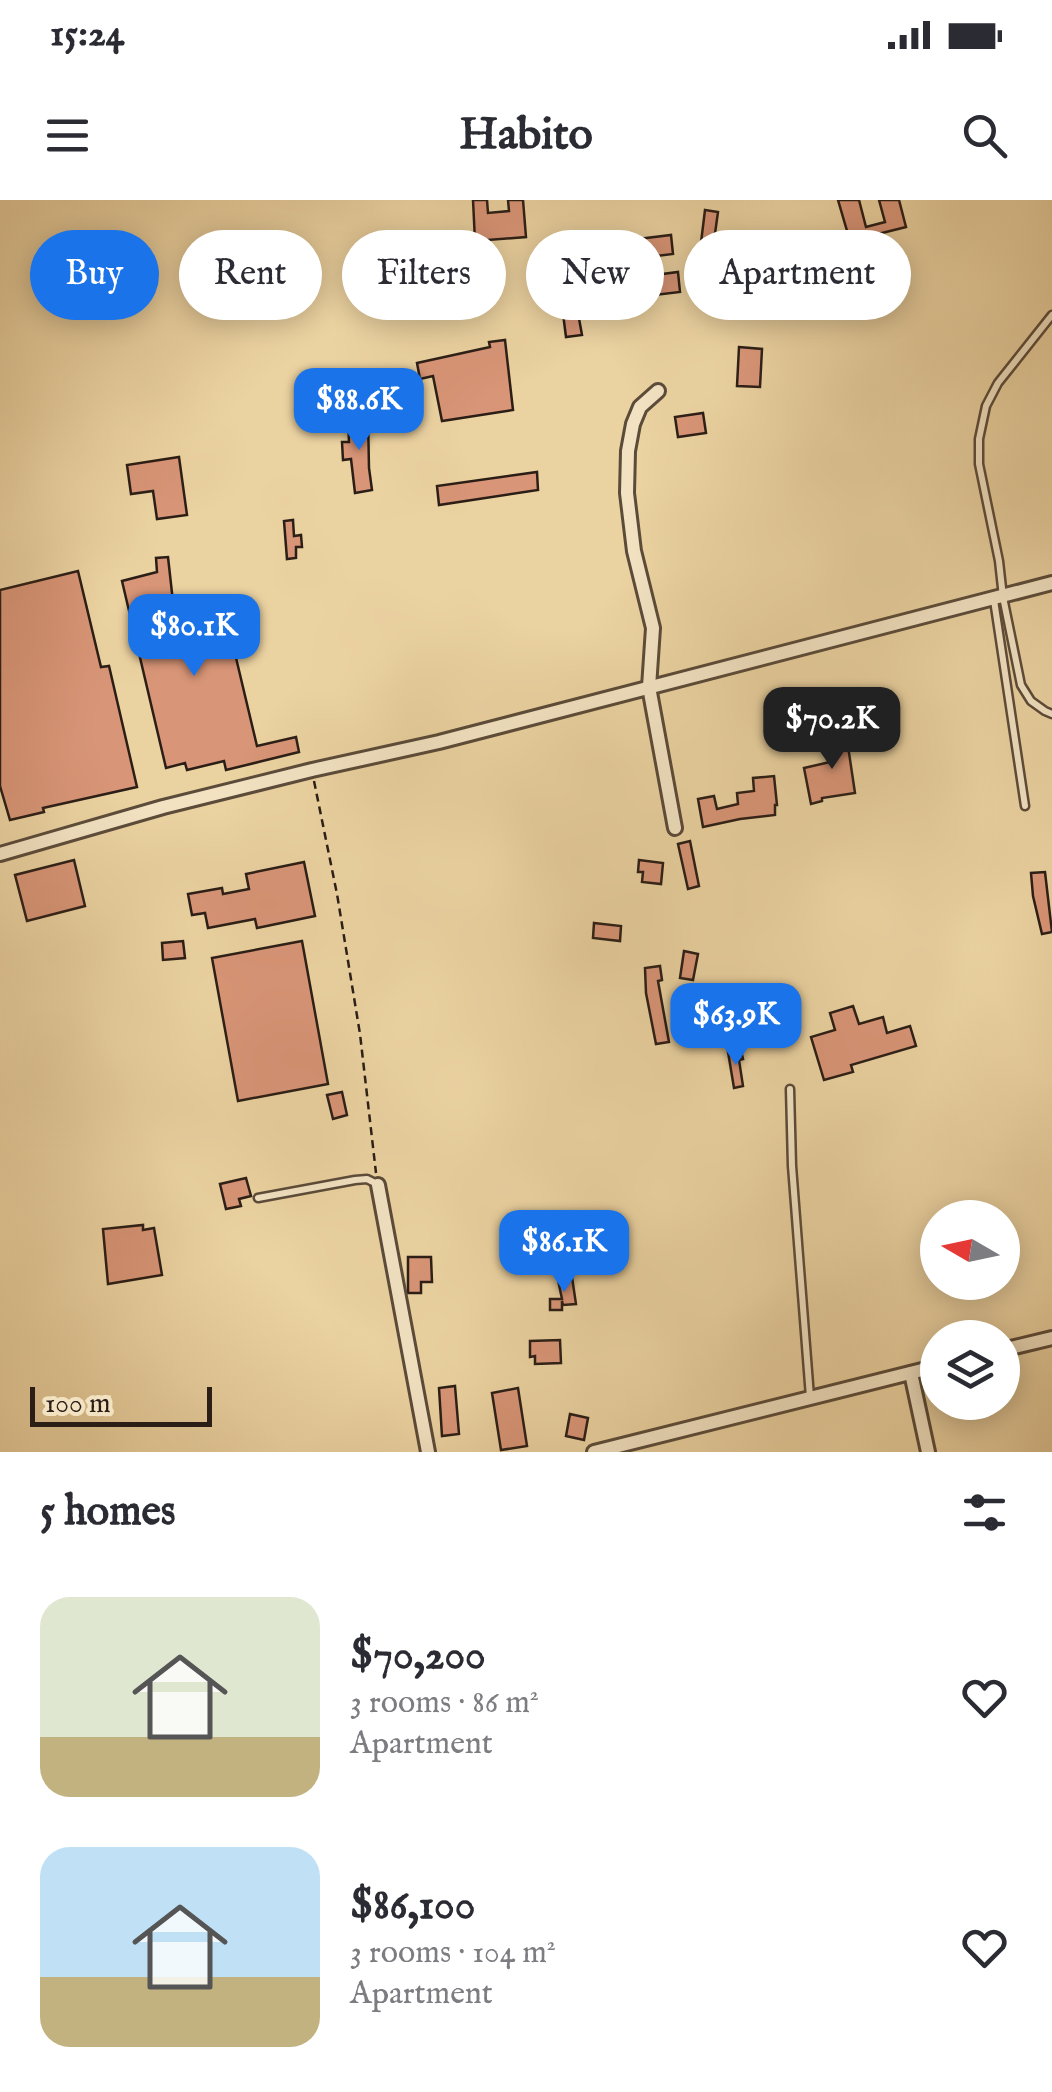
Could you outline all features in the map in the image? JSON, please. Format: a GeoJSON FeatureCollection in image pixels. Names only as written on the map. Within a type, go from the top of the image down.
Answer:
{"type":"FeatureCollection","features":[{"type":"Feature","properties":{"kind":"street"},"geometry":{"type":"LineString","coordinates":[[658,391],[636,415],[626,469],[634,551],[653,628],[649,687],[675,828]]}},
{"type":"Feature","properties":{"kind":"street"},"geometry":{"type":"LineString","coordinates":[[0,854],[163,807],[439,742],[1052,583]]}},
{"type":"Feature","properties":{"kind":"street"},"geometry":{"type":"LineString","coordinates":[[378,1185],[428,1452]]}},
{"type":"Feature","properties":{"kind":"street"},"geometry":{"type":"LineString","coordinates":[[1020,1346],[1052,1338]]}},
{"type":"Feature","properties":{"kind":"street"},"geometry":{"type":"LineString","coordinates":[[594,1452],[920,1371]]}},
{"type":"Feature","properties":{"kind":"street"},"geometry":{"type":"LineString","coordinates":[[912,1373],[928,1452]]}},
{"type":"Feature","properties":{"kind":"lane"},"geometry":{"type":"LineString","coordinates":[[1025,806],[998,598],[999,561],[980,464],[979,438],[986,406],[998,383],[1052,315]]}},
{"type":"Feature","properties":{"kind":"lane"},"geometry":{"type":"LineString","coordinates":[[998,598],[1022,685],[1030,701],[1052,714]]}},
{"type":"Feature","properties":{"kind":"lane"},"geometry":{"type":"LineString","coordinates":[[790,1088],[810,1398]]}},
{"type":"Feature","properties":{"kind":"lane"},"geometry":{"type":"LineString","coordinates":[[258,1198],[355,1180],[367,1179],[378,1185]]}},
{"type":"Feature","properties":{"kind":"path"},"geometry":{"type":"LineString","coordinates":[[312,770],[360,1034],[378,1185]]}},
{"type":"Feature","properties":{"kind":"building"},"geometry":{"type":"Polygon","coordinates":[[[473,200],[487,200],[488,213],[509,211],[508,200],[523,200],[526,237],[506,239],[506,230],[474,230],[473,200]]]}},
{"type":"Feature","properties":{"kind":"building"},"geometry":{"type":"Polygon","coordinates":[[[838,200],[859,200],[866,227],[885,222],[879,200],[899,200],[906,227],[847,230],[838,200]]]}},
{"type":"Feature","properties":{"kind":"building"},"geometry":{"type":"Polygon","coordinates":[[[705,210],[718,212],[715,230],[703,230],[705,210]]]}},
{"type":"Feature","properties":{"kind":"building"},"geometry":{"type":"Polygon","coordinates":[[[671,235],[673,254],[664,255],[664,236],[671,235]]]}},
{"type":"Feature","properties":{"kind":"building"},"geometry":{"type":"Polygon","coordinates":[[[678,272],[680,292],[664,294],[664,274],[678,272]]]}},
{"type":"Feature","properties":{"kind":"building"},"geometry":{"type":"Polygon","coordinates":[[[564,320],[579,320],[582,335],[566,337],[564,320]]]}},
{"type":"Feature","properties":{"kind":"building"},"geometry":{"type":"Polygon","coordinates":[[[505,340],[513,410],[442,421],[433,376],[420,379],[417,363],[505,340]]]}},
{"type":"Feature","properties":{"kind":"building"},"geometry":{"type":"Polygon","coordinates":[[[739,347],[762,349],[760,387],[737,386],[739,347]]]}},
{"type":"Feature","properties":{"kind":"building"},"geometry":{"type":"Polygon","coordinates":[[[703,413],[706,433],[678,437],[675,417],[703,413]]]}},
{"type":"Feature","properties":{"kind":"building"},"geometry":{"type":"Polygon","coordinates":[[[368,417],[372,490],[355,493],[351,459],[343,460],[342,442],[349,442],[348,418],[368,417]]]}},
{"type":"Feature","properties":{"kind":"building"},"geometry":{"type":"Polygon","coordinates":[[[179,457],[187,515],[157,519],[153,491],[131,494],[127,465],[179,457]]]}},
{"type":"Feature","properties":{"kind":"building"},"geometry":{"type":"Polygon","coordinates":[[[537,472],[538,490],[439,505],[437,486],[537,472]]]}},
{"type":"Feature","properties":{"kind":"building"},"geometry":{"type":"Polygon","coordinates":[[[293,520],[294,536],[301,535],[302,547],[296,547],[296,558],[287,559],[284,521],[293,520]]]}},
{"type":"Feature","properties":{"kind":"building"},"geometry":{"type":"Polygon","coordinates":[[[168,557],[174,611],[222,599],[257,746],[296,737],[299,752],[226,770],[224,761],[187,770],[185,763],[166,768],[122,581],[157,572],[156,558],[168,557]]]}},
{"type":"Feature","properties":{"kind":"building"},"geometry":{"type":"Polygon","coordinates":[[[78,571],[101,667],[109,666],[137,787],[43,808],[44,812],[10,820],[0,786],[0,590],[78,571]]]}},
{"type":"Feature","properties":{"kind":"building"},"geometry":{"type":"Polygon","coordinates":[[[845,726],[855,793],[822,798],[811,804],[804,768],[830,762],[828,747],[838,746],[835,728],[845,726]]]}},
{"type":"Feature","properties":{"kind":"building"},"geometry":{"type":"Polygon","coordinates":[[[774,776],[775,815],[703,827],[698,799],[714,796],[717,809],[738,804],[737,793],[754,791],[753,778],[774,776]]]}},
{"type":"Feature","properties":{"kind":"building"},"geometry":{"type":"Polygon","coordinates":[[[690,841],[699,886],[688,889],[678,844],[690,841]]]}},
{"type":"Feature","properties":{"kind":"building"},"geometry":{"type":"Polygon","coordinates":[[[74,860],[85,906],[27,921],[15,875],[74,860]]]}},
{"type":"Feature","properties":{"kind":"building"},"geometry":{"type":"Polygon","coordinates":[[[639,860],[663,863],[661,884],[642,882],[639,860]]]}},
{"type":"Feature","properties":{"kind":"building"},"geometry":{"type":"Polygon","coordinates":[[[304,862],[315,916],[257,928],[255,919],[208,928],[205,913],[192,915],[188,894],[222,888],[223,894],[249,889],[246,874],[304,862]]]}},
{"type":"Feature","properties":{"kind":"building"},"geometry":{"type":"Polygon","coordinates":[[[1045,872],[1052,932],[1042,934],[1031,873],[1045,872]]]}},
{"type":"Feature","properties":{"kind":"building"},"geometry":{"type":"Polygon","coordinates":[[[594,923],[621,926],[620,941],[593,938],[594,923]]]}},
{"type":"Feature","properties":{"kind":"building"},"geometry":{"type":"Polygon","coordinates":[[[183,941],[185,958],[163,960],[162,943],[183,941]]]}},
{"type":"Feature","properties":{"kind":"building"},"geometry":{"type":"Polygon","coordinates":[[[302,941],[328,1084],[238,1101],[212,958],[302,941]]]}},
{"type":"Feature","properties":{"kind":"building"},"geometry":{"type":"Polygon","coordinates":[[[684,951],[698,954],[693,980],[680,978],[684,951]]]}},
{"type":"Feature","properties":{"kind":"building"},"geometry":{"type":"Polygon","coordinates":[[[660,966],[662,980],[658,981],[669,1042],[656,1044],[645,968],[660,966]]]}},
{"type":"Feature","properties":{"kind":"building"},"geometry":{"type":"Polygon","coordinates":[[[853,1006],[859,1024],[883,1017],[887,1033],[910,1026],[916,1046],[851,1065],[853,1072],[824,1080],[811,1037],[835,1030],[830,1013],[853,1006]]]}},
{"type":"Feature","properties":{"kind":"building"},"geometry":{"type":"Polygon","coordinates":[[[741,1050],[743,1086],[734,1088],[728,1052],[741,1050]]]}},
{"type":"Feature","properties":{"kind":"building"},"geometry":{"type":"Polygon","coordinates":[[[342,1092],[347,1115],[333,1119],[327,1095],[342,1092]]]}},
{"type":"Feature","properties":{"kind":"building"},"geometry":{"type":"Polygon","coordinates":[[[246,1178],[251,1196],[239,1199],[241,1206],[226,1209],[220,1184],[246,1178]]]}},
{"type":"Feature","properties":{"kind":"building"},"geometry":{"type":"Polygon","coordinates":[[[143,1225],[143,1230],[154,1228],[162,1275],[108,1284],[103,1229],[143,1225]]]}},
{"type":"Feature","properties":{"kind":"building"},"geometry":{"type":"Polygon","coordinates":[[[408,1257],[431,1257],[432,1282],[421,1282],[421,1293],[408,1293],[408,1257]]]}},
{"type":"Feature","properties":{"kind":"building"},"geometry":{"type":"Polygon","coordinates":[[[572,1277],[576,1304],[563,1305],[562,1301],[562,1310],[550,1310],[550,1299],[562,1299],[558,1280],[572,1277]]]}},
{"type":"Feature","properties":{"kind":"building"},"geometry":{"type":"Polygon","coordinates":[[[560,1340],[561,1363],[535,1364],[535,1356],[530,1357],[530,1341],[560,1340]]]}},
{"type":"Feature","properties":{"kind":"building"},"geometry":{"type":"Polygon","coordinates":[[[455,1386],[459,1434],[442,1436],[439,1388],[455,1386]]]}},
{"type":"Feature","properties":{"kind":"building"},"geometry":{"type":"Polygon","coordinates":[[[518,1388],[527,1446],[501,1450],[492,1393],[518,1388]]]}},
{"type":"Feature","properties":{"kind":"building"},"geometry":{"type":"Polygon","coordinates":[[[570,1414],[588,1418],[584,1440],[566,1436],[570,1414]]]}}]}
